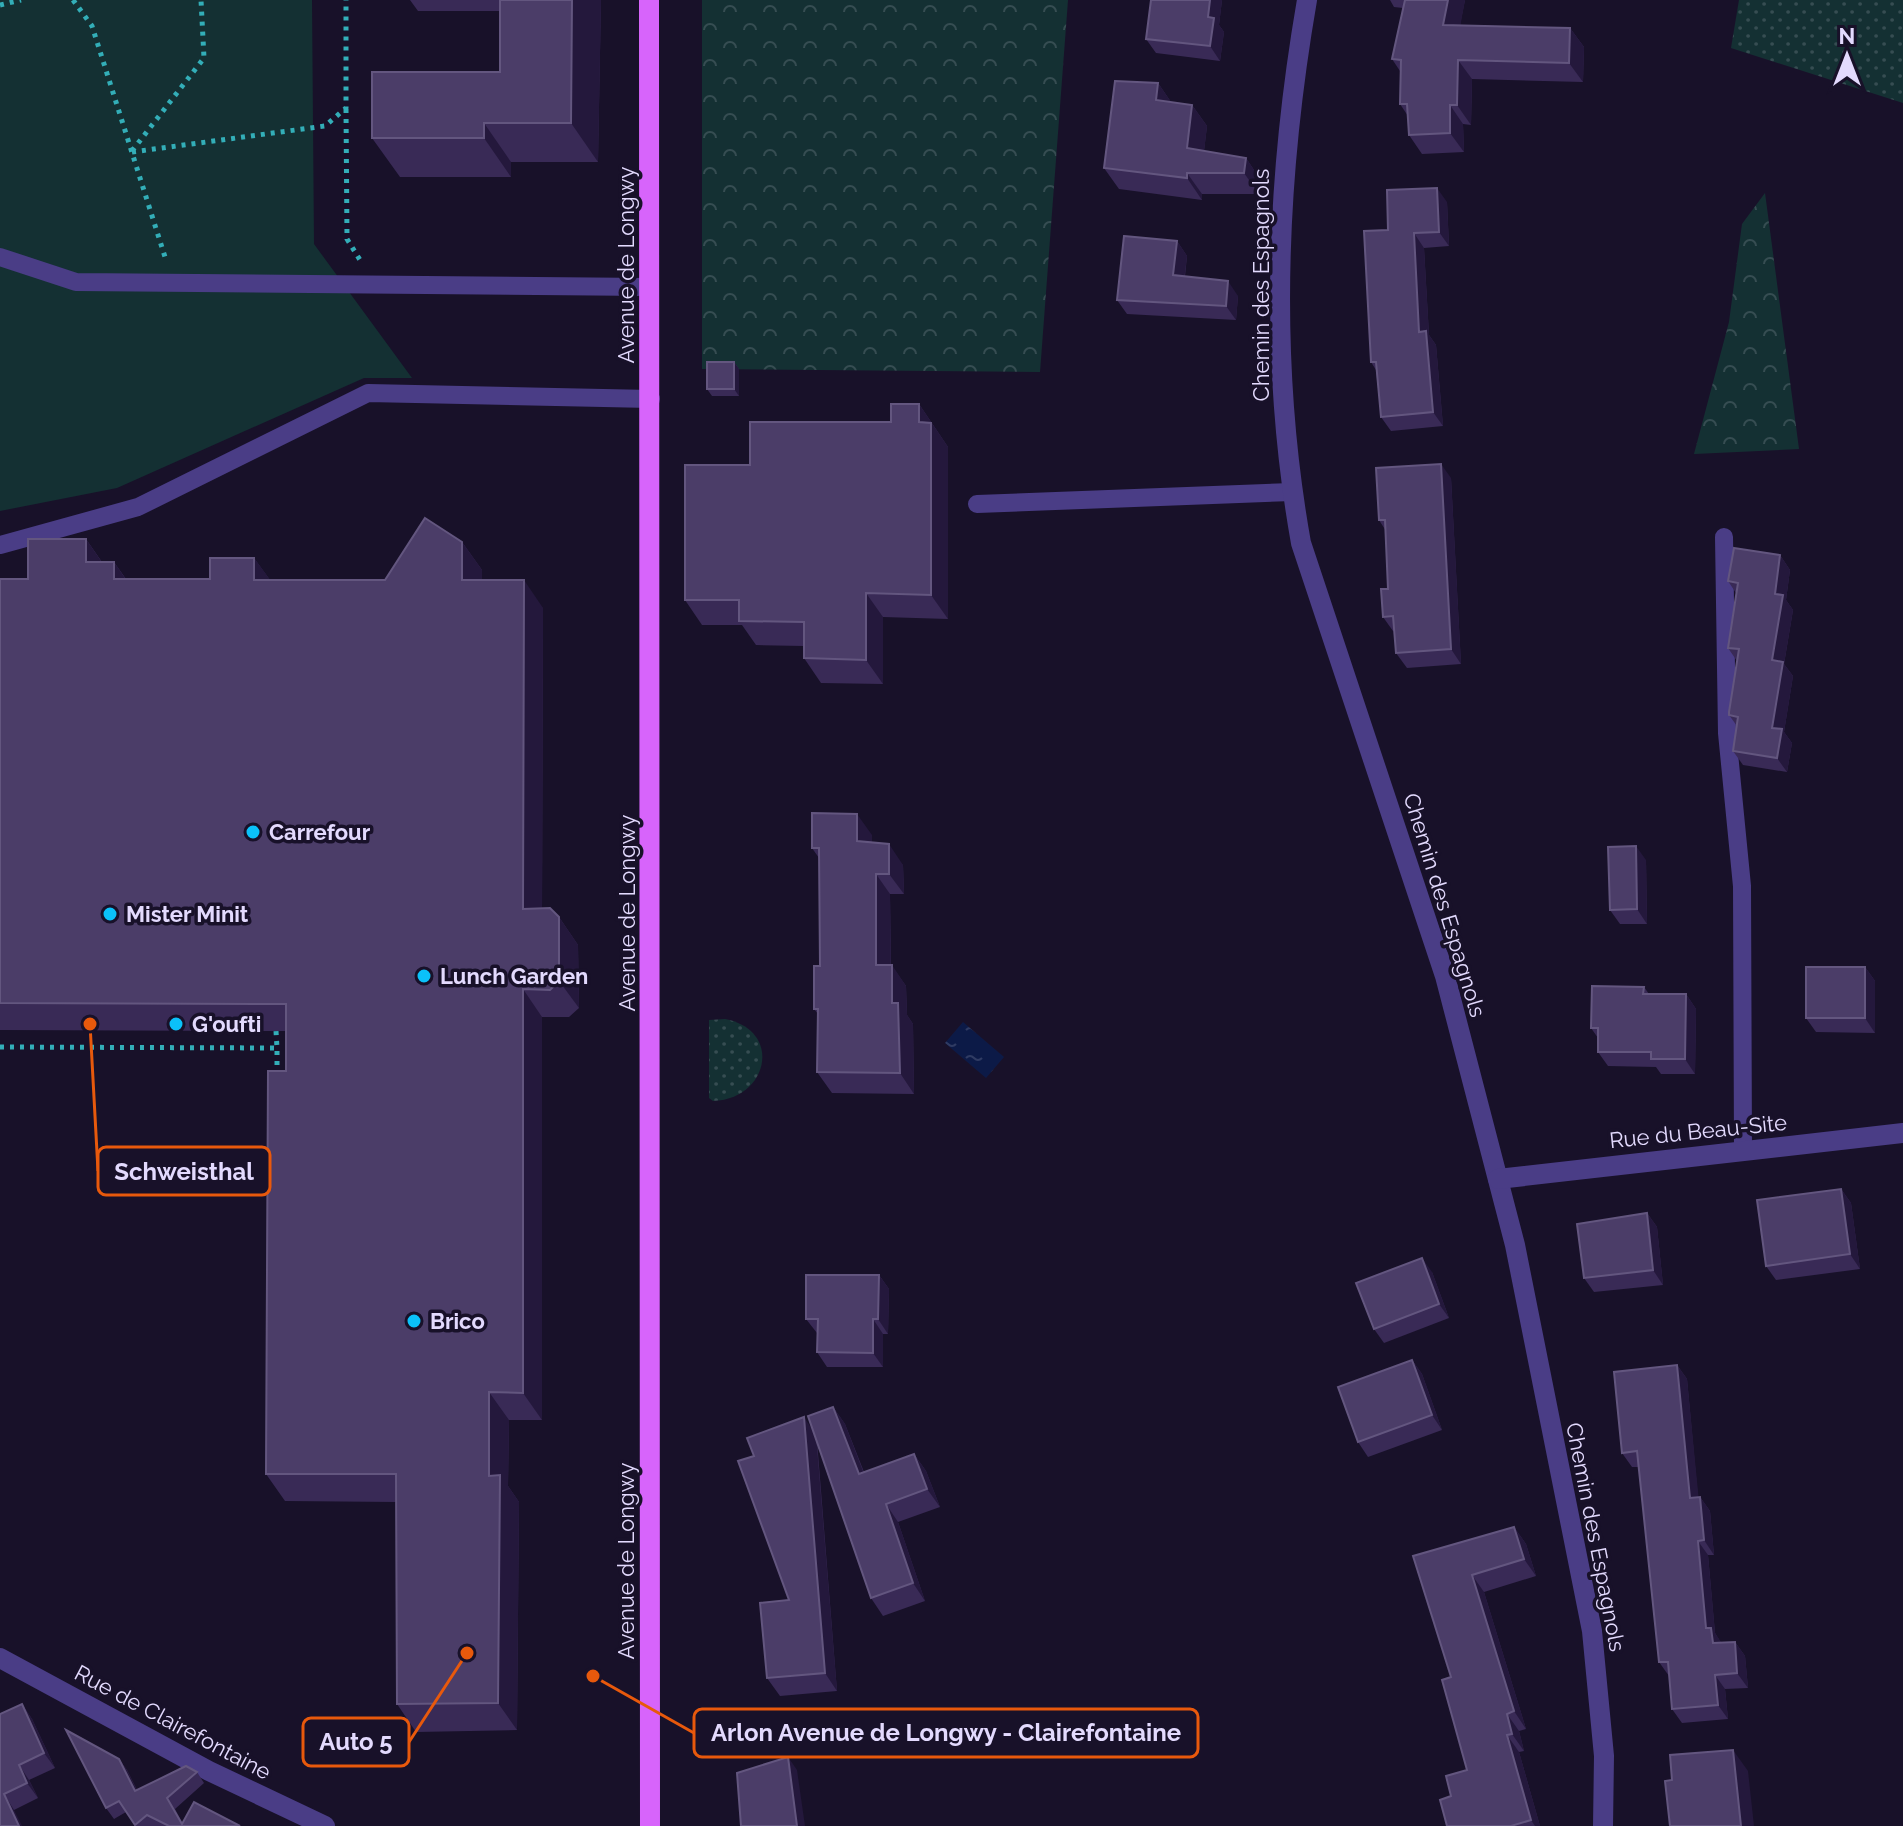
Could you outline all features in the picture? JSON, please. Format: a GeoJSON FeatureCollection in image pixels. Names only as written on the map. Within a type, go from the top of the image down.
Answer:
{"type":"FeatureCollection","features":[{"type":"Feature","properties":{"kind":"main road","name":"Avenue de Longwy"},"geometry":{"type":"LineString","coordinates":[[649,0],[650,1826]]}},
{"type":"Feature","properties":{"kind":"street","name":"Chemin des Espagnols"},"geometry":{"type":"LineString","coordinates":[[1307,0],[1286,142],[1281,221],[1282,375],[1292,492],[1301,543],[1323,614],[1445,976],[1498,1179],[1592,1631],[1604,1756],[1603,1826]]}},
{"type":"Feature","properties":{"kind":"street","name":"Rue du Beau-Site"},"geometry":{"type":"LineString","coordinates":[[1498,1179],[1903,1133]]}},
{"type":"Feature","properties":{"kind":"street","name":"Rue de Clairefontaine"},"geometry":{"type":"LineString","coordinates":[[0,1658],[209,1771],[325,1826]]}},
{"type":"Feature","properties":{"kind":"lane"},"geometry":{"type":"LineString","coordinates":[[0,257],[76,282],[173,280],[650,287]]}},
{"type":"Feature","properties":{"kind":"lane"},"geometry":{"type":"LineString","coordinates":[[0,545],[138,507],[368,393],[651,399]]}},
{"type":"Feature","properties":{"kind":"lane"},"geometry":{"type":"LineString","coordinates":[[977,504],[1292,492]]}},
{"type":"Feature","properties":{"kind":"lane"},"geometry":{"type":"LineString","coordinates":[[1724,537],[1727,733],[1742,886],[1743,1150]]}},
{"type":"Feature","properties":{"kind":"path"},"geometry":{"type":"LineString","coordinates":[[0,5],[21,0]]}},
{"type":"Feature","properties":{"kind":"path"},"geometry":{"type":"LineString","coordinates":[[73,0],[92,26],[173,280]]}},
{"type":"Feature","properties":{"kind":"path"},"geometry":{"type":"LineString","coordinates":[[132,152],[204,58],[201,0]]}},
{"type":"Feature","properties":{"kind":"path"},"geometry":{"type":"LineString","coordinates":[[346,0],[347,239],[374,283]]}},
{"type":"Feature","properties":{"kind":"path"},"geometry":{"type":"LineString","coordinates":[[132,152],[325,126],[346,108]]}},
{"type":"Feature","properties":{"kind":"path"},"geometry":{"type":"LineString","coordinates":[[276,1031],[277,1080]]}},
{"type":"Feature","properties":{"kind":"path"},"geometry":{"type":"LineString","coordinates":[[0,1047],[277,1048]]}},
{"type":"Feature","properties":{"kind":"green space"},"geometry":{"type":"Polygon","coordinates":[[[0,0],[312,0],[314,244],[412,378],[364,378],[117,488],[0,511],[0,0]]]}},
{"type":"Feature","properties":{"kind":"green space"},"geometry":{"type":"Polygon","coordinates":[[[702,0],[1068,0],[1040,372],[702,369],[702,0]]]}},
{"type":"Feature","properties":{"kind":"green space"},"geometry":{"type":"Polygon","coordinates":[[[1739,0],[1903,0],[1903,103],[1731,48],[1739,0]]]}},
{"type":"Feature","properties":{"kind":"green space"},"geometry":{"type":"Polygon","coordinates":[[[1765,193],[1799,449],[1694,454],[1729,322],[1742,224],[1765,193]]]}},
{"type":"Feature","properties":{"kind":"green space"},"geometry":{"type":"Polygon","coordinates":[[[725,1019],[743,1026],[755,1036],[761,1049],[762,1063],[757,1077],[747,1089],[732,1097],[713,1101],[709,1098],[709,1020],[725,1019]]]}},
{"type":"Feature","properties":{"kind":"water"},"geometry":{"type":"Polygon","coordinates":[[[963,1022],[1004,1057],[986,1078],[945,1043],[963,1022]]]}},
{"type":"Feature","properties":{"kind":"building"},"geometry":{"type":"Polygon","coordinates":[[[500,0],[572,0],[571,123],[484,123],[484,138],[372,138],[372,72],[500,72],[500,0]]]}},
{"type":"Feature","properties":{"kind":"building"},"geometry":{"type":"Polygon","coordinates":[[[1151,0],[1210,0],[1208,17],[1214,18],[1210,46],[1146,39],[1151,0]]]}},
{"type":"Feature","properties":{"kind":"building"},"geometry":{"type":"Polygon","coordinates":[[[1405,0],[1448,0],[1443,25],[1570,28],[1569,63],[1458,60],[1457,105],[1450,105],[1450,133],[1409,135],[1407,104],[1400,104],[1401,60],[1392,59],[1405,0]]]}},
{"type":"Feature","properties":{"kind":"building"},"geometry":{"type":"Polygon","coordinates":[[[1115,81],[1158,83],[1156,100],[1192,105],[1187,148],[1246,158],[1244,173],[1187,173],[1187,178],[1104,168],[1115,81]]]}},
{"type":"Feature","properties":{"kind":"building"},"geometry":{"type":"Polygon","coordinates":[[[1437,188],[1439,232],[1414,233],[1419,332],[1426,331],[1433,412],[1381,417],[1376,362],[1371,362],[1364,231],[1388,230],[1387,190],[1437,188]]]}},
{"type":"Feature","properties":{"kind":"building"},"geometry":{"type":"Polygon","coordinates":[[[1124,236],[1177,241],[1173,275],[1228,281],[1226,306],[1117,300],[1124,236]]]}},
{"type":"Feature","properties":{"kind":"building"},"geometry":{"type":"Polygon","coordinates":[[[707,362],[734,362],[734,389],[707,389],[707,362]]]}},
{"type":"Feature","properties":{"kind":"building"},"geometry":{"type":"Polygon","coordinates":[[[891,404],[919,404],[919,422],[931,423],[931,595],[866,593],[866,660],[804,658],[804,622],[739,621],[739,600],[685,600],[685,465],[750,465],[750,422],[891,422],[891,404]]]}},
{"type":"Feature","properties":{"kind":"building"},"geometry":{"type":"Polygon","coordinates":[[[1441,464],[1451,649],[1396,653],[1393,616],[1383,617],[1381,589],[1388,589],[1385,520],[1379,520],[1376,468],[1441,464]]]}},
{"type":"Feature","properties":{"kind":"building"},"geometry":{"type":"Polygon","coordinates":[[[425,518],[462,542],[462,580],[524,580],[523,909],[550,908],[559,917],[559,981],[550,990],[523,989],[523,1393],[489,1392],[489,1476],[500,1475],[498,1703],[397,1704],[396,1474],[266,1474],[268,1071],[286,1071],[286,1004],[0,1003],[0,579],[28,579],[28,539],[86,539],[86,562],[114,562],[114,579],[210,579],[210,558],[254,558],[254,580],[385,580],[425,518]]]}},
{"type":"Feature","properties":{"kind":"building"},"geometry":{"type":"Polygon","coordinates":[[[1734,548],[1780,555],[1775,594],[1783,595],[1772,660],[1783,662],[1772,728],[1782,729],[1777,758],[1733,751],[1738,717],[1729,715],[1729,712],[1739,649],[1728,648],[1738,583],[1728,581],[1734,548]]]}},
{"type":"Feature","properties":{"kind":"building"},"geometry":{"type":"Polygon","coordinates":[[[812,813],[857,814],[857,841],[889,844],[889,874],[876,874],[876,965],[892,965],[892,1003],[898,1003],[900,1073],[817,1072],[818,1009],[814,1009],[814,966],[820,966],[819,848],[812,848],[812,813]]]}},
{"type":"Feature","properties":{"kind":"building"},"geometry":{"type":"Polygon","coordinates":[[[1636,846],[1637,909],[1610,910],[1608,847],[1636,846]]]}},
{"type":"Feature","properties":{"kind":"building"},"geometry":{"type":"Polygon","coordinates":[[[1806,967],[1865,967],[1865,1018],[1806,1018],[1806,967]]]}},
{"type":"Feature","properties":{"kind":"building"},"geometry":{"type":"Polygon","coordinates":[[[1592,986],[1644,987],[1643,994],[1686,994],[1685,1059],[1651,1059],[1651,1052],[1598,1052],[1598,1028],[1591,1028],[1592,986]]]}},
{"type":"Feature","properties":{"kind":"building"},"geometry":{"type":"Polygon","coordinates":[[[1841,1189],[1850,1254],[1766,1266],[1757,1200],[1841,1189]]]}},
{"type":"Feature","properties":{"kind":"building"},"geometry":{"type":"Polygon","coordinates":[[[1647,1213],[1653,1270],[1584,1278],[1577,1224],[1647,1213]]]}},
{"type":"Feature","properties":{"kind":"building"},"geometry":{"type":"Polygon","coordinates":[[[1422,1258],[1439,1304],[1374,1329],[1356,1283],[1422,1258]]]}},
{"type":"Feature","properties":{"kind":"building"},"geometry":{"type":"Polygon","coordinates":[[[806,1275],[879,1275],[878,1319],[873,1319],[873,1353],[817,1352],[818,1319],[806,1319],[806,1275]]]}},
{"type":"Feature","properties":{"kind":"building"},"geometry":{"type":"Polygon","coordinates":[[[1412,1360],[1432,1415],[1358,1442],[1338,1387],[1412,1360]]]}},
{"type":"Feature","properties":{"kind":"building"},"geometry":{"type":"Polygon","coordinates":[[[1677,1365],[1690,1498],[1700,1497],[1704,1540],[1698,1541],[1706,1628],[1711,1628],[1713,1643],[1735,1642],[1737,1673],[1715,1675],[1718,1705],[1672,1709],[1668,1662],[1659,1662],[1637,1451],[1622,1453],[1614,1372],[1677,1365]]]}},
{"type":"Feature","properties":{"kind":"building"},"geometry":{"type":"Polygon","coordinates":[[[833,1407],[859,1474],[914,1454],[927,1489],[886,1504],[913,1583],[871,1598],[808,1416],[833,1407]]]}},
{"type":"Feature","properties":{"kind":"building"},"geometry":{"type":"Polygon","coordinates":[[[804,1417],[825,1673],[767,1678],[760,1603],[789,1600],[738,1461],[754,1456],[747,1438],[804,1417]]]}},
{"type":"Feature","properties":{"kind":"building"},"geometry":{"type":"Polygon","coordinates":[[[1514,1527],[1524,1559],[1472,1575],[1514,1711],[1507,1714],[1512,1734],[1507,1735],[1531,1820],[1511,1826],[1447,1826],[1440,1800],[1451,1796],[1446,1776],[1467,1770],[1442,1680],[1451,1677],[1413,1556],[1514,1527]]]}},
{"type":"Feature","properties":{"kind":"building"},"geometry":{"type":"Polygon","coordinates":[[[22,1704],[44,1753],[19,1765],[27,1783],[4,1794],[19,1826],[0,1826],[0,1714],[22,1704]]]}},
{"type":"Feature","properties":{"kind":"building"},"geometry":{"type":"Polygon","coordinates":[[[66,1730],[119,1759],[135,1791],[186,1766],[197,1772],[167,1798],[182,1824],[194,1802],[240,1826],[169,1826],[147,1815],[135,1825],[119,1801],[106,1808],[66,1730]]]}},
{"type":"Feature","properties":{"kind":"building"},"geometry":{"type":"Polygon","coordinates":[[[1733,1750],[1741,1826],[1670,1826],[1665,1781],[1672,1780],[1670,1755],[1733,1750]]]}},
{"type":"Feature","properties":{"kind":"building"},"geometry":{"type":"Polygon","coordinates":[[[788,1757],[797,1826],[741,1826],[737,1773],[788,1757]]]}},
{"type":"Feature","properties":{"kind":"place","name":"Carrefour"},"geometry":{"type":"Point","coordinates":[253,832]}},
{"type":"Feature","properties":{"kind":"place","name":"Mister Minit"},"geometry":{"type":"Point","coordinates":[110,914]}},
{"type":"Feature","properties":{"kind":"place","name":"Lunch Garden"},"geometry":{"type":"Point","coordinates":[424,976]}},
{"type":"Feature","properties":{"kind":"place","name":"Schweisthal"},"geometry":{"type":"Point","coordinates":[90,1024]}},
{"type":"Feature","properties":{"kind":"place","name":"G'oufti"},"geometry":{"type":"Point","coordinates":[176,1024]}},
{"type":"Feature","properties":{"kind":"place","name":"Brico"},"geometry":{"type":"Point","coordinates":[414,1321]}},
{"type":"Feature","properties":{"kind":"place","name":"Auto 5"},"geometry":{"type":"Point","coordinates":[467,1653]}},
{"type":"Feature","properties":{"kind":"place","name":"Arlon Avenue de Longwy - Clairefontaine"},"geometry":{"type":"Point","coordinates":[593,1676]}}]}
